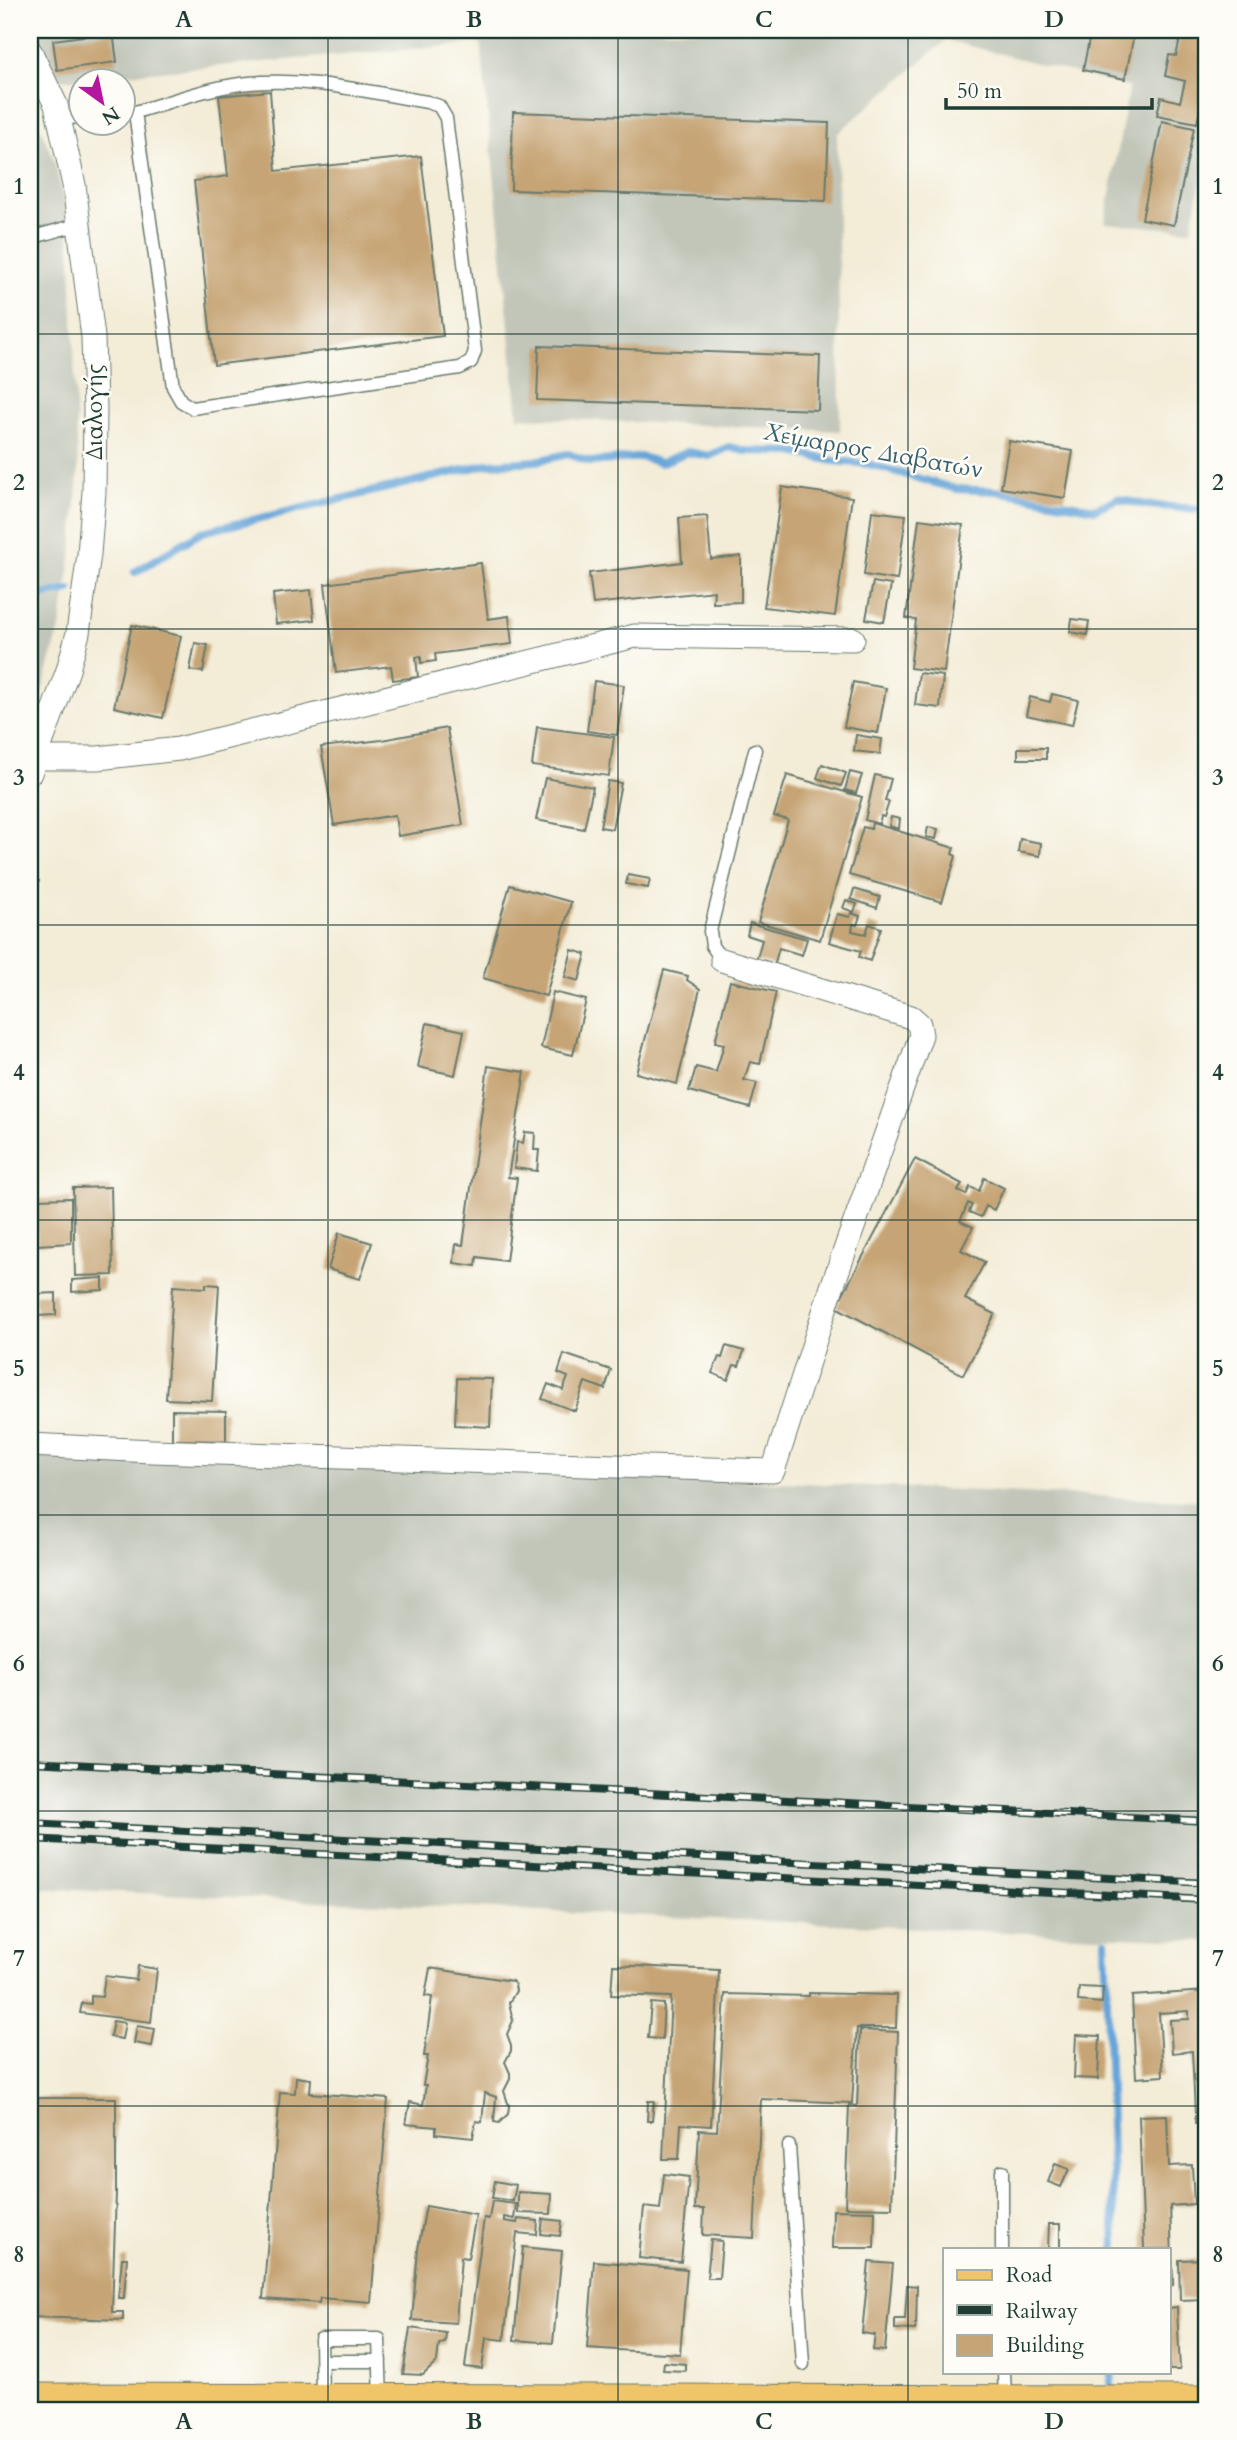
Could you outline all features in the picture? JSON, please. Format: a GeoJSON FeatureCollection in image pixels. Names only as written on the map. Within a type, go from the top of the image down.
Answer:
{"type":"FeatureCollection","features":[{"type":"Feature","properties":{"kind":"main road"},"geometry":{"type":"LineString","coordinates":[[30,2402],[381,2403],[1004,2387],[1049,2403],[1194,2404]]}},
{"type":"Feature","properties":{"kind":"street","name":"Διαλογής"},"geometry":{"type":"LineString","coordinates":[[30,51],[56,105],[66,114]]}},
{"type":"Feature","properties":{"kind":"street","name":"Διαλογής"},"geometry":{"type":"LineString","coordinates":[[34,765],[78,633],[94,492],[93,337],[72,136]]}},
{"type":"Feature","properties":{"kind":"street"},"geometry":{"type":"LineString","coordinates":[[34,765],[137,756],[179,749],[635,636],[853,639]]}},
{"type":"Feature","properties":{"kind":"street"},"geometry":{"type":"LineString","coordinates":[[30,1445],[773,1471],[832,1287],[921,1035],[919,1024],[911,1017],[722,960]]}},
{"type":"Feature","properties":{"kind":"lane"},"geometry":{"type":"LineString","coordinates":[[289,82],[330,85],[439,106],[446,118],[448,132],[475,351],[471,362],[460,368],[192,408],[181,401],[173,387],[129,112],[219,88],[289,82]]}},
{"type":"Feature","properties":{"kind":"lane"},"geometry":{"type":"LineString","coordinates":[[30,238],[80,224]]}},
{"type":"Feature","properties":{"kind":"lane"},"geometry":{"type":"LineString","coordinates":[[722,960],[712,946],[710,931],[755,750]]}},
{"type":"Feature","properties":{"kind":"lane"},"geometry":{"type":"LineString","coordinates":[[789,2146],[803,2364]]}},
{"type":"Feature","properties":{"kind":"lane"},"geometry":{"type":"LineString","coordinates":[[1002,2171],[1002,2248]]}},
{"type":"Feature","properties":{"kind":"lane"},"geometry":{"type":"LineString","coordinates":[[322,2403],[321,2339],[379,2339],[381,2403]]}},
{"type":"Feature","properties":{"kind":"lane"},"geometry":{"type":"LineString","coordinates":[[322,2361],[380,2361]]}},
{"type":"Feature","properties":{"kind":"shaded area"},"geometry":{"type":"Polygon","coordinates":[[[30,30],[1207,30],[1207,152],[1191,230],[1105,223],[1129,87],[946,40],[837,134],[840,431],[518,417],[481,43],[136,73],[136,66],[66,66],[66,79],[60,80],[30,30]]]}},
{"type":"Feature","properties":{"kind":"shaded area"},"geometry":{"type":"Polygon","coordinates":[[[30,105],[53,157],[66,208],[71,261],[78,473],[73,544],[60,628],[30,733],[30,105]]]}},
{"type":"Feature","properties":{"kind":"shaded area"},"geometry":{"type":"Polygon","coordinates":[[[30,1452],[115,1453],[1207,1501],[1207,1941],[30,1888],[30,1452]]]}},
{"type":"Feature","properties":{"kind":"building"},"geometry":{"type":"Polygon","coordinates":[[[1091,30],[1135,30],[1125,79],[1083,70],[1091,30]]]}},
{"type":"Feature","properties":{"kind":"building"},"geometry":{"type":"Polygon","coordinates":[[[113,32],[117,62],[66,66],[66,69],[57,70],[53,40],[113,32]]]}},
{"type":"Feature","properties":{"kind":"building"},"geometry":{"type":"Polygon","coordinates":[[[1181,35],[1207,41],[1207,77],[1197,123],[1157,115],[1161,97],[1180,102],[1185,81],[1165,76],[1169,55],[1176,56],[1181,35]]]}},
{"type":"Feature","properties":{"kind":"building"},"geometry":{"type":"Polygon","coordinates":[[[270,91],[276,171],[421,156],[443,336],[214,365],[194,181],[228,176],[219,96],[270,91]]]}},
{"type":"Feature","properties":{"kind":"building"},"geometry":{"type":"Polygon","coordinates":[[[513,112],[829,123],[826,201],[511,190],[513,112]]]}},
{"type":"Feature","properties":{"kind":"building"},"geometry":{"type":"Polygon","coordinates":[[[1162,121],[1194,128],[1174,225],[1142,219],[1162,121]]]}},
{"type":"Feature","properties":{"kind":"building"},"geometry":{"type":"Polygon","coordinates":[[[539,346],[820,356],[818,410],[537,400],[539,346]]]}},
{"type":"Feature","properties":{"kind":"building"},"geometry":{"type":"Polygon","coordinates":[[[1009,441],[1073,451],[1065,498],[1001,488],[1009,441]]]}},
{"type":"Feature","properties":{"kind":"building"},"geometry":{"type":"Polygon","coordinates":[[[782,487],[852,497],[835,616],[764,607],[782,487]]]}},
{"type":"Feature","properties":{"kind":"building"},"geometry":{"type":"Polygon","coordinates":[[[872,511],[906,515],[897,580],[864,575],[872,511]]]}},
{"type":"Feature","properties":{"kind":"building"},"geometry":{"type":"Polygon","coordinates":[[[707,516],[711,559],[741,556],[741,602],[713,603],[714,591],[593,604],[589,573],[682,562],[679,518],[707,516]]]}},
{"type":"Feature","properties":{"kind":"building"},"geometry":{"type":"Polygon","coordinates":[[[919,519],[963,525],[944,672],[910,668],[916,620],[906,618],[919,519]]]}},
{"type":"Feature","properties":{"kind":"building"},"geometry":{"type":"Polygon","coordinates":[[[481,563],[488,619],[509,616],[512,644],[435,654],[436,661],[421,663],[421,656],[416,657],[418,677],[393,680],[391,666],[336,673],[325,584],[481,563]]]}},
{"type":"Feature","properties":{"kind":"building"},"geometry":{"type":"Polygon","coordinates":[[[873,582],[891,585],[884,622],[866,619],[873,582]]]}},
{"type":"Feature","properties":{"kind":"building"},"geometry":{"type":"Polygon","coordinates":[[[311,590],[314,620],[276,624],[273,594],[311,590]]]}},
{"type":"Feature","properties":{"kind":"building"},"geometry":{"type":"Polygon","coordinates":[[[1072,619],[1089,621],[1087,635],[1070,632],[1072,619]]]}},
{"type":"Feature","properties":{"kind":"building"},"geometry":{"type":"Polygon","coordinates":[[[132,625],[181,636],[163,718],[114,707],[132,625]]]}},
{"type":"Feature","properties":{"kind":"building"},"geometry":{"type":"Polygon","coordinates":[[[195,643],[208,645],[203,672],[190,670],[195,643]]]}},
{"type":"Feature","properties":{"kind":"building"},"geometry":{"type":"Polygon","coordinates":[[[919,673],[943,676],[940,708],[915,705],[919,673]]]}},
{"type":"Feature","properties":{"kind":"building"},"geometry":{"type":"Polygon","coordinates":[[[594,681],[624,685],[617,735],[587,731],[594,681]]]}},
{"type":"Feature","properties":{"kind":"building"},"geometry":{"type":"Polygon","coordinates":[[[853,682],[886,688],[878,733],[844,727],[853,682]]]}},
{"type":"Feature","properties":{"kind":"building"},"geometry":{"type":"Polygon","coordinates":[[[1052,694],[1078,700],[1072,725],[1026,715],[1030,697],[1050,702],[1052,694]]]}},
{"type":"Feature","properties":{"kind":"building"},"geometry":{"type":"Polygon","coordinates":[[[537,727],[614,737],[609,776],[532,766],[537,727]]]}},
{"type":"Feature","properties":{"kind":"building"},"geometry":{"type":"Polygon","coordinates":[[[447,728],[463,825],[398,836],[395,815],[334,825],[321,747],[382,740],[447,728]]]}},
{"type":"Feature","properties":{"kind":"building"},"geometry":{"type":"Polygon","coordinates":[[[856,735],[882,739],[880,754],[854,751],[856,735]]]}},
{"type":"Feature","properties":{"kind":"building"},"geometry":{"type":"Polygon","coordinates":[[[1018,748],[1046,748],[1046,759],[1018,759],[1018,748]]]}},
{"type":"Feature","properties":{"kind":"building"},"geometry":{"type":"Polygon","coordinates":[[[822,764],[846,773],[841,786],[817,778],[822,764]]]}},
{"type":"Feature","properties":{"kind":"building"},"geometry":{"type":"Polygon","coordinates":[[[850,772],[862,775],[856,793],[845,790],[850,772]]]}},
{"type":"Feature","properties":{"kind":"building"},"geometry":{"type":"Polygon","coordinates":[[[787,775],[862,797],[820,940],[758,922],[788,820],[774,816],[787,775]]]}},
{"type":"Feature","properties":{"kind":"building"},"geometry":{"type":"Polygon","coordinates":[[[875,775],[891,779],[885,801],[889,802],[879,824],[865,820],[875,775]]]}},
{"type":"Feature","properties":{"kind":"building"},"geometry":{"type":"Polygon","coordinates":[[[545,778],[593,787],[584,829],[536,820],[545,778]]]}},
{"type":"Feature","properties":{"kind":"building"},"geometry":{"type":"Polygon","coordinates":[[[608,781],[621,783],[612,829],[600,827],[608,781]]]}},
{"type":"Feature","properties":{"kind":"building"},"geometry":{"type":"Polygon","coordinates":[[[891,817],[900,819],[899,829],[889,826],[891,817]]]}},
{"type":"Feature","properties":{"kind":"building"},"geometry":{"type":"Polygon","coordinates":[[[872,823],[954,848],[952,854],[956,856],[942,902],[849,875],[863,827],[871,829],[872,823]]]}},
{"type":"Feature","properties":{"kind":"building"},"geometry":{"type":"Polygon","coordinates":[[[928,827],[938,829],[936,839],[926,837],[928,827]]]}},
{"type":"Feature","properties":{"kind":"building"},"geometry":{"type":"Polygon","coordinates":[[[1020,839],[1041,843],[1040,856],[1018,852],[1020,839]]]}},
{"type":"Feature","properties":{"kind":"building"},"geometry":{"type":"Polygon","coordinates":[[[628,875],[650,879],[648,888],[626,884],[628,875]]]}},
{"type":"Feature","properties":{"kind":"building"},"geometry":{"type":"Polygon","coordinates":[[[30,877],[39,881],[30,901],[30,877]]]}},
{"type":"Feature","properties":{"kind":"building"},"geometry":{"type":"Polygon","coordinates":[[[510,885],[571,902],[546,996],[483,978],[510,885]]]}},
{"type":"Feature","properties":{"kind":"building"},"geometry":{"type":"Polygon","coordinates":[[[854,889],[880,897],[877,908],[851,899],[854,889]]]}},
{"type":"Feature","properties":{"kind":"building"},"geometry":{"type":"Polygon","coordinates":[[[846,900],[857,904],[854,912],[843,908],[846,900]]]}},
{"type":"Feature","properties":{"kind":"building"},"geometry":{"type":"Polygon","coordinates":[[[851,913],[860,916],[857,925],[853,924],[852,931],[866,934],[869,924],[881,928],[870,961],[859,957],[861,951],[829,942],[837,914],[850,917],[851,913]]]}},
{"type":"Feature","properties":{"kind":"building"},"geometry":{"type":"Polygon","coordinates":[[[750,923],[807,939],[802,955],[779,948],[774,966],[756,961],[762,940],[747,935],[750,923]]]}},
{"type":"Feature","properties":{"kind":"building"},"geometry":{"type":"Polygon","coordinates":[[[572,950],[586,954],[579,981],[565,977],[572,950]]]}},
{"type":"Feature","properties":{"kind":"building"},"geometry":{"type":"Polygon","coordinates":[[[664,970],[688,976],[687,980],[700,989],[677,1084],[636,1073],[664,970]]]}},
{"type":"Feature","properties":{"kind":"building"},"geometry":{"type":"Polygon","coordinates":[[[730,981],[776,992],[760,1064],[750,1062],[744,1080],[757,1083],[750,1108],[689,1091],[696,1067],[716,1072],[724,1044],[715,1042],[730,981]]]}},
{"type":"Feature","properties":{"kind":"building"},"geometry":{"type":"Polygon","coordinates":[[[553,992],[586,1000],[573,1055],[541,1048],[553,992]]]}},
{"type":"Feature","properties":{"kind":"building"},"geometry":{"type":"Polygon","coordinates":[[[427,1023],[464,1031],[455,1075],[418,1067],[427,1023]]]}},
{"type":"Feature","properties":{"kind":"building"},"geometry":{"type":"Polygon","coordinates":[[[488,1066],[525,1072],[508,1177],[517,1178],[506,1261],[477,1257],[476,1266],[454,1263],[456,1244],[463,1245],[488,1066]]]}},
{"type":"Feature","properties":{"kind":"building"},"geometry":{"type":"Polygon","coordinates":[[[525,1132],[535,1133],[534,1150],[539,1150],[537,1171],[514,1168],[517,1142],[523,1143],[525,1132]]]}},
{"type":"Feature","properties":{"kind":"building"},"geometry":{"type":"Polygon","coordinates":[[[915,1159],[962,1184],[958,1191],[966,1195],[970,1187],[979,1191],[984,1178],[1004,1188],[994,1210],[986,1206],[981,1217],[969,1212],[972,1205],[968,1203],[960,1221],[973,1227],[961,1250],[985,1262],[965,1299],[995,1314],[963,1375],[836,1307],[915,1159]]]}},
{"type":"Feature","properties":{"kind":"building"},"geometry":{"type":"Polygon","coordinates":[[[111,1187],[113,1275],[75,1276],[73,1188],[111,1187]]]}},
{"type":"Feature","properties":{"kind":"building"},"geometry":{"type":"Polygon","coordinates":[[[71,1198],[71,1243],[37,1245],[35,1199],[71,1198]]]}},
{"type":"Feature","properties":{"kind":"building"},"geometry":{"type":"Polygon","coordinates":[[[339,1233],[372,1243],[360,1279],[328,1269],[339,1233]]]}},
{"type":"Feature","properties":{"kind":"building"},"geometry":{"type":"Polygon","coordinates":[[[103,1278],[103,1290],[72,1292],[72,1280],[103,1278]]]}},
{"type":"Feature","properties":{"kind":"building"},"geometry":{"type":"Polygon","coordinates":[[[206,1284],[219,1285],[212,1401],[166,1399],[173,1286],[206,1288],[206,1284]]]}},
{"type":"Feature","properties":{"kind":"building"},"geometry":{"type":"Polygon","coordinates":[[[56,1293],[56,1315],[36,1316],[35,1294],[56,1293]]]}},
{"type":"Feature","properties":{"kind":"building"},"geometry":{"type":"Polygon","coordinates":[[[726,1346],[744,1351],[739,1366],[734,1365],[728,1380],[712,1373],[726,1346]]]}},
{"type":"Feature","properties":{"kind":"building"},"geometry":{"type":"Polygon","coordinates":[[[564,1354],[611,1370],[605,1389],[585,1382],[575,1411],[542,1399],[548,1384],[563,1390],[568,1377],[558,1373],[564,1354]]]}},
{"type":"Feature","properties":{"kind":"building"},"geometry":{"type":"Polygon","coordinates":[[[457,1378],[492,1379],[490,1427],[455,1425],[457,1378]]]}},
{"type":"Feature","properties":{"kind":"building"},"geometry":{"type":"Polygon","coordinates":[[[172,1410],[226,1411],[226,1441],[172,1440],[172,1410]]]}},
{"type":"Feature","properties":{"kind":"building"},"geometry":{"type":"Polygon","coordinates":[[[613,1965],[719,1970],[711,2126],[681,2124],[679,2159],[663,2159],[671,1997],[611,1995],[613,1965]]]}},
{"type":"Feature","properties":{"kind":"building"},"geometry":{"type":"Polygon","coordinates":[[[138,1966],[157,1969],[151,2022],[80,2013],[82,2003],[91,2004],[91,1996],[102,1997],[105,1976],[136,1980],[138,1966]]]}},
{"type":"Feature","properties":{"kind":"building"},"geometry":{"type":"Polygon","coordinates":[[[430,1968],[512,1981],[515,1985],[516,1991],[509,2003],[513,2021],[507,2034],[511,2051],[505,2062],[510,2073],[504,2091],[509,2106],[508,2114],[499,2123],[494,2122],[496,2097],[485,2093],[482,2122],[476,2121],[473,2138],[436,2134],[436,2127],[406,2124],[410,2102],[423,2105],[428,2056],[424,2056],[432,1997],[425,1996],[430,1968]]]}},
{"type":"Feature","properties":{"kind":"building"},"geometry":{"type":"Polygon","coordinates":[[[1079,1987],[1103,1988],[1102,2003],[1078,2001],[1079,1987]]]}},
{"type":"Feature","properties":{"kind":"building"},"geometry":{"type":"Polygon","coordinates":[[[1207,1991],[1207,2112],[1195,2113],[1192,2051],[1172,2053],[1170,2020],[1189,2019],[1189,2011],[1159,2013],[1163,2076],[1136,2078],[1132,1996],[1207,1991]]]}},
{"type":"Feature","properties":{"kind":"building"},"geometry":{"type":"Polygon","coordinates":[[[809,1993],[897,1995],[896,2028],[857,2028],[852,2103],[761,2099],[754,2238],[703,2235],[704,2209],[695,2209],[699,2130],[717,2131],[725,1994],[809,1996],[809,1993]]]}},
{"type":"Feature","properties":{"kind":"building"},"geometry":{"type":"Polygon","coordinates":[[[651,2003],[664,2004],[662,2039],[648,2038],[651,2003]]]}},
{"type":"Feature","properties":{"kind":"building"},"geometry":{"type":"Polygon","coordinates":[[[113,2021],[125,2023],[122,2039],[110,2037],[113,2021]]]}},
{"type":"Feature","properties":{"kind":"building"},"geometry":{"type":"Polygon","coordinates":[[[137,2026],[155,2029],[152,2046],[134,2043],[137,2026]]]}},
{"type":"Feature","properties":{"kind":"building"},"geometry":{"type":"Polygon","coordinates":[[[860,2030],[898,2032],[892,2208],[845,2207],[849,2105],[857,2106],[860,2030]]]}},
{"type":"Feature","properties":{"kind":"building"},"geometry":{"type":"Polygon","coordinates":[[[1076,2035],[1100,2036],[1098,2079],[1074,2078],[1076,2035]]]}},
{"type":"Feature","properties":{"kind":"building"},"geometry":{"type":"Polygon","coordinates":[[[296,2077],[311,2079],[310,2093],[388,2099],[371,2302],[320,2298],[319,2303],[263,2299],[280,2092],[295,2093],[296,2077]]]}},
{"type":"Feature","properties":{"kind":"building"},"geometry":{"type":"Polygon","coordinates":[[[30,2098],[116,2098],[112,2312],[123,2312],[123,2320],[30,2317],[30,2098]]]}},
{"type":"Feature","properties":{"kind":"building"},"geometry":{"type":"Polygon","coordinates":[[[648,2101],[654,2101],[652,2121],[647,2121],[648,2101]]]}},
{"type":"Feature","properties":{"kind":"building"},"geometry":{"type":"Polygon","coordinates":[[[1167,2115],[1169,2166],[1192,2165],[1194,2204],[1170,2206],[1173,2285],[1170,2286],[1170,2248],[1144,2248],[1139,2116],[1167,2115]]]}},
{"type":"Feature","properties":{"kind":"building"},"geometry":{"type":"Polygon","coordinates":[[[1207,2115],[1207,2123],[1195,2124],[1195,2116],[1207,2115]]]}},
{"type":"Feature","properties":{"kind":"building"},"geometry":{"type":"Polygon","coordinates":[[[1055,2164],[1069,2169],[1061,2187],[1048,2182],[1055,2164]]]}},
{"type":"Feature","properties":{"kind":"building"},"geometry":{"type":"Polygon","coordinates":[[[664,2174],[689,2177],[681,2262],[639,2258],[644,2207],[660,2209],[664,2174]]]}},
{"type":"Feature","properties":{"kind":"building"},"geometry":{"type":"Polygon","coordinates":[[[495,2181],[516,2185],[513,2201],[492,2198],[495,2181]]]}},
{"type":"Feature","properties":{"kind":"building"},"geometry":{"type":"Polygon","coordinates":[[[518,2192],[552,2194],[551,2214],[518,2213],[518,2192]]]}},
{"type":"Feature","properties":{"kind":"building"},"geometry":{"type":"Polygon","coordinates":[[[492,2201],[516,2204],[514,2219],[504,2217],[504,2221],[538,2221],[537,2235],[517,2233],[504,2340],[486,2338],[482,2369],[465,2367],[484,2218],[489,2219],[492,2201]]]}},
{"type":"Feature","properties":{"kind":"building"},"geometry":{"type":"Polygon","coordinates":[[[426,2206],[476,2215],[468,2258],[461,2257],[456,2323],[412,2320],[418,2249],[426,2206]]]}},
{"type":"Feature","properties":{"kind":"building"},"geometry":{"type":"Polygon","coordinates":[[[833,2210],[875,2211],[874,2248],[832,2248],[833,2210]]]}},
{"type":"Feature","properties":{"kind":"building"},"geometry":{"type":"Polygon","coordinates":[[[543,2219],[562,2221],[560,2236],[541,2234],[543,2219]]]}},
{"type":"Feature","properties":{"kind":"building"},"geometry":{"type":"Polygon","coordinates":[[[1049,2224],[1060,2224],[1060,2248],[1048,2248],[1049,2224]]]}},
{"type":"Feature","properties":{"kind":"building"},"geometry":{"type":"Polygon","coordinates":[[[711,2240],[722,2241],[719,2278],[707,2278],[711,2240]]]}},
{"type":"Feature","properties":{"kind":"building"},"geometry":{"type":"Polygon","coordinates":[[[523,2247],[562,2251],[553,2343],[514,2340],[523,2247]]]}},
{"type":"Feature","properties":{"kind":"building"},"geometry":{"type":"Polygon","coordinates":[[[122,2258],[127,2258],[124,2298],[118,2298],[122,2258]]]}},
{"type":"Feature","properties":{"kind":"building"},"geometry":{"type":"Polygon","coordinates":[[[1207,2259],[1207,2299],[1180,2300],[1179,2260],[1207,2259]]]}},
{"type":"Feature","properties":{"kind":"building"},"geometry":{"type":"Polygon","coordinates":[[[594,2261],[687,2269],[680,2354],[587,2348],[594,2261]]]}},
{"type":"Feature","properties":{"kind":"building"},"geometry":{"type":"Polygon","coordinates":[[[869,2262],[893,2264],[885,2351],[873,2350],[875,2335],[862,2333],[869,2262]]]}},
{"type":"Feature","properties":{"kind":"building"},"geometry":{"type":"Polygon","coordinates":[[[907,2285],[917,2286],[916,2330],[895,2329],[895,2319],[905,2319],[907,2285]]]}},
{"type":"Feature","properties":{"kind":"building"},"geometry":{"type":"Polygon","coordinates":[[[1177,2307],[1180,2370],[1170,2370],[1170,2308],[1177,2307]]]}},
{"type":"Feature","properties":{"kind":"building"},"geometry":{"type":"Polygon","coordinates":[[[410,2328],[446,2333],[445,2343],[439,2344],[437,2362],[423,2375],[403,2374],[410,2328]]]}},
{"type":"Feature","properties":{"kind":"building"},"geometry":{"type":"Polygon","coordinates":[[[664,2362],[685,2364],[685,2371],[663,2370],[664,2362]]]}},
{"type":"Feature","properties":{"kind":"waterway","name":"Χείμαρρος Διαβατών"},"geometry":{"type":"LineString","coordinates":[[135,572],[202,532],[488,464],[536,461],[568,454],[591,462],[642,457],[660,463],[688,452],[709,456],[729,447],[745,451],[793,452],[834,461],[868,464],[956,489],[997,491],[1095,509],[1117,499],[1146,505],[1207,510]]}},
{"type":"Feature","properties":{"kind":"waterway","name":"Χείμαρρος Διαβατών"},"geometry":{"type":"LineString","coordinates":[[30,603],[36,596],[69,590]]}},
{"type":"Feature","properties":{"kind":"waterway"},"geometry":{"type":"LineString","coordinates":[[1105,1941],[1115,2248]]}},
{"type":"Feature","properties":{"kind":"waterway"},"geometry":{"type":"LineString","coordinates":[[1110,2393],[1112,2374]]}},
{"type":"Feature","properties":{"kind":"railway"},"geometry":{"type":"LineString","coordinates":[[30,1762],[1207,1821]]}},
{"type":"Feature","properties":{"kind":"railway"},"geometry":{"type":"LineString","coordinates":[[30,1823],[1207,1883]]}},
{"type":"Feature","properties":{"kind":"railway"},"geometry":{"type":"LineString","coordinates":[[30,1839],[1207,1900]]}}]}
